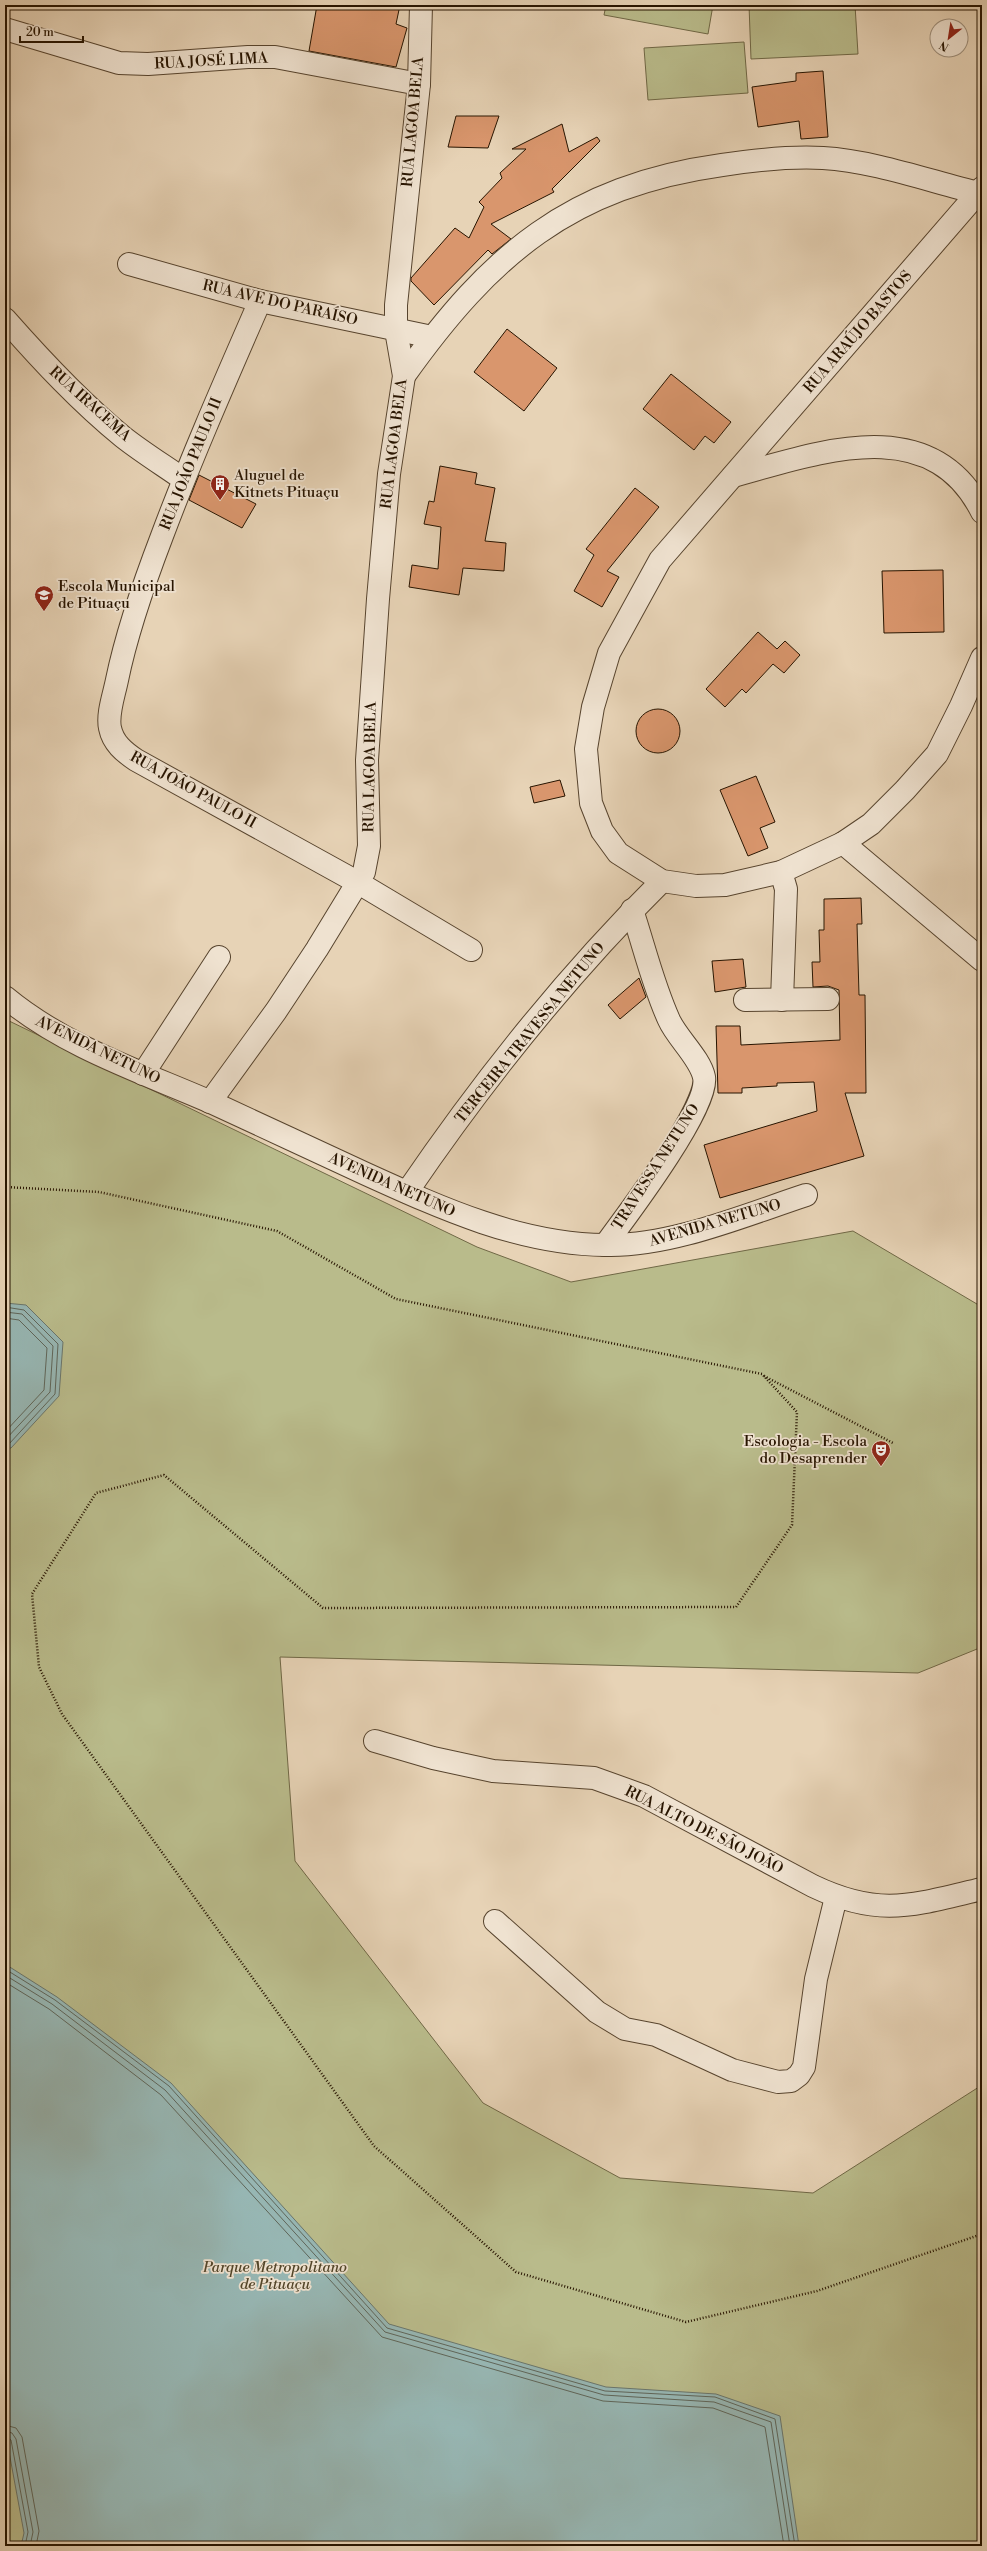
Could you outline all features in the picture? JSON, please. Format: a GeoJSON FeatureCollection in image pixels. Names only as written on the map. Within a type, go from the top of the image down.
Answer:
{"type":"FeatureCollection","features":[{"type":"Feature","properties":{"kind":"street","name":"RUA LAGOA BELA"},"geometry":{"type":"LineString","coordinates":[[210,1102],[280,1005],[364,872],[369,846],[367,760],[378,599],[389,474],[404,376],[396,330],[398,277],[419,84],[421,5]]}},
{"type":"Feature","properties":{"kind":"street","name":"RUA JOSÉ LIMA"},"geometry":{"type":"LineString","coordinates":[[5,29],[119,63],[148,64],[248,57],[275,58],[419,84]]}},
{"type":"Feature","properties":{"kind":"street"},"geometry":{"type":"LineString","coordinates":[[404,376],[432,337],[468,294],[516,248],[565,214],[613,191],[663,175],[764,159],[824,158],[867,165],[981,192]]}},
{"type":"Feature","properties":{"kind":"street","name":"RUA ARAÚJO BASTOS"},"geometry":{"type":"LineString","coordinates":[[981,192],[660,560],[609,653],[592,707],[586,749],[591,804],[602,830],[618,853],[662,881],[696,886],[724,885],[781,872],[843,843],[871,824],[905,790],[937,754],[961,706],[982,658]]}},
{"type":"Feature","properties":{"kind":"street","name":"RUA AVE DO PARAÍSO"},"geometry":{"type":"LineString","coordinates":[[129,264],[260,301],[432,337]]}},
{"type":"Feature","properties":{"kind":"street","name":"RUA JOÃO PAULO II"},"geometry":{"type":"LineString","coordinates":[[260,301],[183,479],[147,575],[121,663],[110,715],[110,727],[113,738],[123,751],[136,760],[357,882],[471,950]]}},
{"type":"Feature","properties":{"kind":"street","name":"RUA IRACEMA"},"geometry":{"type":"LineString","coordinates":[[5,319],[42,361],[124,438],[183,479]]}},
{"type":"Feature","properties":{"kind":"street"},"geometry":{"type":"LineString","coordinates":[[733,476],[832,449],[863,446],[894,447],[923,455],[952,472],[974,496],[982,512]]}},
{"type":"Feature","properties":{"kind":"street"},"geometry":{"type":"LineString","coordinates":[[843,843],[982,960]]}},
{"type":"Feature","properties":{"kind":"street"},"geometry":{"type":"LineString","coordinates":[[781,872],[786,889],[782,1000]]}},
{"type":"Feature","properties":{"kind":"street","name":"TERCEIRA TRAVESSA NETUNO"},"geometry":{"type":"LineString","coordinates":[[407,1192],[437,1148],[525,1036],[632,910],[662,881]]}},
{"type":"Feature","properties":{"kind":"street","name":"TRAVESSA NETUNO"},"geometry":{"type":"LineString","coordinates":[[605,1246],[651,1181],[684,1128],[704,1089],[704,1076],[669,1021],[632,910]]}},
{"type":"Feature","properties":{"kind":"street"},"geometry":{"type":"LineString","coordinates":[[143,1074],[219,957]]}},
{"type":"Feature","properties":{"kind":"street","name":"AVENIDA NETUNO"},"geometry":{"type":"LineString","coordinates":[[5,997],[43,1027],[143,1074],[210,1102],[407,1192],[462,1215],[510,1231],[570,1244],[605,1246],[645,1244],[806,1195]]}},
{"type":"Feature","properties":{"kind":"street"},"geometry":{"type":"LineString","coordinates":[[745,1000],[828,999]]}},
{"type":"Feature","properties":{"kind":"street","name":"RUA ALTO DE SÃO JOÃO"},"geometry":{"type":"LineString","coordinates":[[375,1741],[433,1758],[493,1771],[580,1776],[619,1786],[644,1796],[836,1897],[863,1905],[883,1907],[906,1905],[982,1889]]}},
{"type":"Feature","properties":{"kind":"street"},"geometry":{"type":"LineString","coordinates":[[495,1921],[597,2012],[613,2023],[625,2029],[656,2035],[732,2070],[778,2082],[790,2081],[799,2075],[804,2066],[816,1979],[836,1897]]}},
{"type":"Feature","properties":{"kind":"path"},"geometry":{"type":"LineString","coordinates":[[5,1187],[99,1192],[277,1230],[396,1299],[762,1374],[893,1443]]}},
{"type":"Feature","properties":{"kind":"path"},"geometry":{"type":"LineString","coordinates":[[762,1374],[797,1412],[792,1525],[736,1607],[323,1608],[164,1475],[96,1492],[32,1594],[39,1667],[62,1714],[374,2146],[516,2272],[686,2322],[817,2291],[982,2234]]}},
{"type":"Feature","properties":{"kind":"green space"},"geometry":{"type":"Polygon","coordinates":[[[606,5],[713,5],[708,34],[604,15],[606,5]]]}},
{"type":"Feature","properties":{"kind":"green space"},"geometry":{"type":"Polygon","coordinates":[[[749,5],[855,5],[858,54],[751,59],[749,5]]]}},
{"type":"Feature","properties":{"kind":"green space"},"geometry":{"type":"Polygon","coordinates":[[[744,42],[748,93],[648,100],[644,48],[744,42]]]}},
{"type":"Feature","properties":{"kind":"green space","name":"Parque Metropolitano de Pituaçu"},"geometry":{"type":"Polygon","coordinates":[[[5,1019],[477,1247],[571,1282],[853,1231],[982,1307],[982,1647],[918,1673],[280,1657],[295,1861],[483,2103],[620,2178],[813,2193],[982,2085],[982,2546],[5,2546],[5,1019]]]}},
{"type":"Feature","properties":{"kind":"water"},"geometry":{"type":"Polygon","coordinates":[[[5,1303],[26,1305],[63,1342],[59,1396],[11,1448],[5,1449],[5,1303]]]}},
{"type":"Feature","properties":{"kind":"water"},"geometry":{"type":"Polygon","coordinates":[[[5,1964],[57,1997],[171,2083],[389,2324],[606,2387],[716,2394],[780,2416],[799,2546],[21,2546],[24,2533],[5,2430],[5,1964]]]}},
{"type":"Feature","properties":{"kind":"building"},"geometry":{"type":"Polygon","coordinates":[[[317,5],[400,5],[396,24],[407,28],[396,67],[309,51],[317,5]]]}},
{"type":"Feature","properties":{"kind":"building"},"geometry":{"type":"Polygon","coordinates":[[[823,71],[828,137],[801,139],[799,121],[758,127],[752,87],[796,81],[796,73],[823,71]]]}},
{"type":"Feature","properties":{"kind":"building"},"geometry":{"type":"Polygon","coordinates":[[[456,116],[499,116],[488,148],[448,147],[456,116]]]}},
{"type":"Feature","properties":{"kind":"building"},"geometry":{"type":"Polygon","coordinates":[[[562,124],[569,152],[597,137],[600,141],[552,189],[554,192],[491,224],[511,239],[492,254],[488,250],[434,305],[411,281],[411,278],[455,228],[469,238],[484,207],[479,202],[502,178],[500,173],[526,149],[512,149],[562,124]]]}},
{"type":"Feature","properties":{"kind":"building"},"geometry":{"type":"Polygon","coordinates":[[[507,329],[557,368],[524,411],[474,372],[507,329]]]}},
{"type":"Feature","properties":{"kind":"building"},"geometry":{"type":"Polygon","coordinates":[[[671,374],[731,422],[714,443],[705,436],[694,450],[643,409],[671,374]]]}},
{"type":"Feature","properties":{"kind":"building"},"geometry":{"type":"Polygon","coordinates":[[[440,466],[477,473],[475,484],[495,488],[485,541],[506,543],[504,571],[463,568],[459,595],[409,587],[412,565],[438,569],[441,527],[424,524],[429,501],[434,502],[440,466]]]}},
{"type":"Feature","properties":{"kind":"building","name":"Aluguel de Kitnets Pituaçu"},"geometry":{"type":"Polygon","coordinates":[[[199,475],[256,504],[242,528],[189,500],[199,475]]]}},
{"type":"Feature","properties":{"kind":"building"},"geometry":{"type":"Polygon","coordinates":[[[635,488],[659,507],[607,571],[619,577],[602,607],[574,591],[594,555],[586,549],[635,488]]]}},
{"type":"Feature","properties":{"kind":"building"},"geometry":{"type":"Polygon","coordinates":[[[943,570],[944,632],[884,633],[882,571],[943,570]]]}},
{"type":"Feature","properties":{"kind":"building"},"geometry":{"type":"Polygon","coordinates":[[[758,632],[777,649],[785,641],[800,655],[784,673],[773,664],[746,693],[742,689],[725,707],[706,689],[758,632]]]}},
{"type":"Feature","properties":{"kind":"building"},"geometry":{"type":"Polygon","coordinates":[[[658,709],[670,713],[676,719],[680,731],[676,743],[670,749],[658,753],[646,749],[640,743],[636,731],[640,719],[646,713],[658,709]]]}},
{"type":"Feature","properties":{"kind":"building"},"geometry":{"type":"Polygon","coordinates":[[[756,776],[775,822],[760,828],[768,848],[748,856],[720,790],[756,776]]]}},
{"type":"Feature","properties":{"kind":"building"},"geometry":{"type":"Polygon","coordinates":[[[560,780],[565,796],[534,803],[530,787],[560,780]]]}},
{"type":"Feature","properties":{"kind":"building"},"geometry":{"type":"Polygon","coordinates":[[[861,898],[862,924],[857,924],[859,995],[865,995],[866,1093],[845,1093],[864,1156],[720,1198],[704,1145],[817,1111],[814,1082],[777,1083],[777,1086],[742,1088],[742,1093],[718,1093],[716,1026],[740,1026],[741,1045],[840,1040],[839,990],[828,986],[813,987],[812,962],[820,962],[819,930],[824,930],[824,899],[861,898]]]}},
{"type":"Feature","properties":{"kind":"building"},"geometry":{"type":"Polygon","coordinates":[[[743,959],[746,987],[715,992],[712,961],[743,959]]]}},
{"type":"Feature","properties":{"kind":"building"},"geometry":{"type":"Polygon","coordinates":[[[639,978],[646,997],[620,1019],[608,1005],[639,978]]]}},
{"type":"Feature","properties":{"kind":"place","name":"Aluguel de Kitnets Pituaçu"},"geometry":{"type":"Point","coordinates":[220,501]}},
{"type":"Feature","properties":{"kind":"place","name":"Escola Municipal de Pituaçu"},"geometry":{"type":"Point","coordinates":[44,612]}},
{"type":"Feature","properties":{"kind":"place","name":"Escologia - Escola do Desaprender"},"geometry":{"type":"Point","coordinates":[881,1467]}}]}
